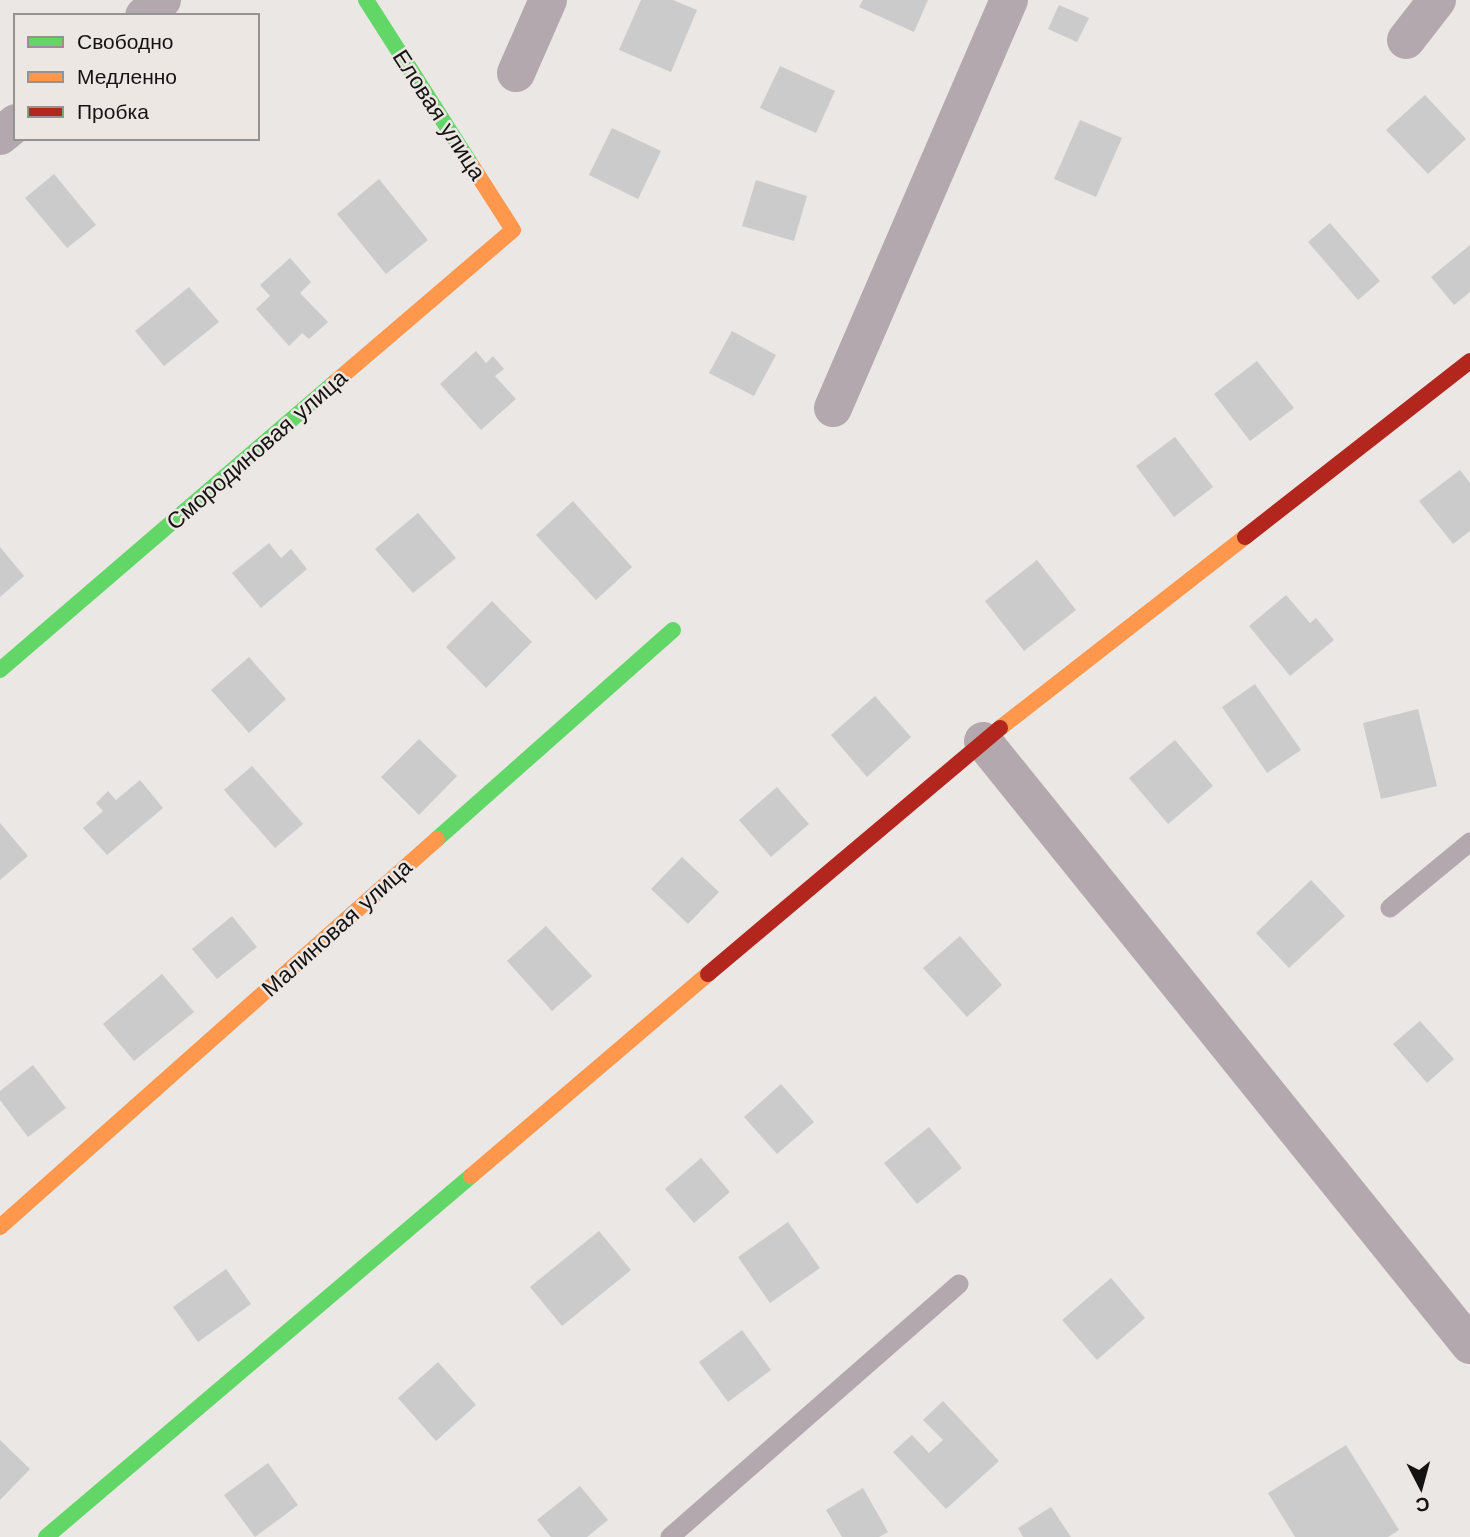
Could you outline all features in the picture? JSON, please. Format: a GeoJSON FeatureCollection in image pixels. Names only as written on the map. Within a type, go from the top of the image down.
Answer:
{"type":"FeatureCollection","features":[{"type":"Feature","properties":{"kind":"street"},"geometry":{"type":"LineString","coordinates":[[146,14],[162,0]]}},
{"type":"Feature","properties":{"kind":"street","name":"Еловая улица"},"geometry":{"type":"LineString","coordinates":[[366,0],[513,230]]}},
{"type":"Feature","properties":{"kind":"street"},"geometry":{"type":"LineString","coordinates":[[516,73],[548,0]]}},
{"type":"Feature","properties":{"kind":"street"},"geometry":{"type":"LineString","coordinates":[[833,408],[1009,0]]}},
{"type":"Feature","properties":{"kind":"street"},"geometry":{"type":"LineString","coordinates":[[1406,40],[1437,0]]}},
{"type":"Feature","properties":{"kind":"street"},"geometry":{"type":"LineString","coordinates":[[0,136],[14,125]]}},
{"type":"Feature","properties":{"kind":"street","name":"Смородиновая улица"},"geometry":{"type":"LineString","coordinates":[[0,670],[513,230]]}},
{"type":"Feature","properties":{"kind":"street"},"geometry":{"type":"LineString","coordinates":[[46,1537],[983,741],[1470,361]]}},
{"type":"Feature","properties":{"kind":"street","name":"Малиновая улица"},"geometry":{"type":"LineString","coordinates":[[0,1227],[673,630]]}},
{"type":"Feature","properties":{"kind":"street"},"geometry":{"type":"LineString","coordinates":[[983,741],[1470,1345]]}},
{"type":"Feature","properties":{"kind":"lane"},"geometry":{"type":"LineString","coordinates":[[1390,908],[1470,842]]}},
{"type":"Feature","properties":{"kind":"lane"},"geometry":{"type":"LineString","coordinates":[[670,1537],[959,1284]]}},
{"type":"Feature","properties":{"kind":"building"},"geometry":{"type":"Polygon","coordinates":[[[641,0],[673,0],[697,10],[671,72],[619,50],[641,0]]]}},
{"type":"Feature","properties":{"kind":"building"},"geometry":{"type":"Polygon","coordinates":[[[863,0],[928,0],[914,32],[859,7],[863,0]]]}},
{"type":"Feature","properties":{"kind":"building"},"geometry":{"type":"Polygon","coordinates":[[[1059,5],[1089,18],[1077,42],[1048,29],[1059,5]]]}},
{"type":"Feature","properties":{"kind":"building"},"geometry":{"type":"Polygon","coordinates":[[[780,66],[835,91],[816,133],[760,108],[780,66]]]}},
{"type":"Feature","properties":{"kind":"building"},"geometry":{"type":"Polygon","coordinates":[[[1425,95],[1466,139],[1428,174],[1386,130],[1425,95]]]}},
{"type":"Feature","properties":{"kind":"building"},"geometry":{"type":"Polygon","coordinates":[[[1080,120],[1122,138],[1096,197],[1054,179],[1080,120]]]}},
{"type":"Feature","properties":{"kind":"building"},"geometry":{"type":"Polygon","coordinates":[[[612,128],[661,151],[638,199],[589,175],[612,128]]]}},
{"type":"Feature","properties":{"kind":"building"},"geometry":{"type":"Polygon","coordinates":[[[54,174],[96,225],[67,248],[25,198],[54,174]]]}},
{"type":"Feature","properties":{"kind":"building"},"geometry":{"type":"Polygon","coordinates":[[[379,179],[428,240],[386,274],[337,214],[379,179]]]}},
{"type":"Feature","properties":{"kind":"building"},"geometry":{"type":"Polygon","coordinates":[[[756,180],[807,196],[794,241],[742,226],[756,180]]]}},
{"type":"Feature","properties":{"kind":"building"},"geometry":{"type":"Polygon","coordinates":[[[1330,223],[1380,281],[1358,300],[1308,242],[1330,223]]]}},
{"type":"Feature","properties":{"kind":"building"},"geometry":{"type":"Polygon","coordinates":[[[1470,245],[1470,292],[1454,305],[1431,277],[1470,245]]]}},
{"type":"Feature","properties":{"kind":"building"},"geometry":{"type":"Polygon","coordinates":[[[290,258],[311,282],[300,293],[328,322],[309,339],[302,333],[289,346],[256,309],[270,296],[260,285],[290,258]]]}},
{"type":"Feature","properties":{"kind":"building"},"geometry":{"type":"Polygon","coordinates":[[[189,287],[219,322],[164,366],[135,331],[189,287]]]}},
{"type":"Feature","properties":{"kind":"building"},"geometry":{"type":"Polygon","coordinates":[[[732,331],[776,355],[754,396],[709,373],[732,331]]]}},
{"type":"Feature","properties":{"kind":"building"},"geometry":{"type":"Polygon","coordinates":[[[476,351],[486,363],[493,356],[504,369],[495,376],[516,399],[481,430],[440,384],[476,351]]]}},
{"type":"Feature","properties":{"kind":"building"},"geometry":{"type":"Polygon","coordinates":[[[1257,361],[1294,408],[1250,441],[1214,394],[1257,361]]]}},
{"type":"Feature","properties":{"kind":"building"},"geometry":{"type":"Polygon","coordinates":[[[1175,437],[1213,487],[1174,517],[1136,466],[1175,437]]]}},
{"type":"Feature","properties":{"kind":"building"},"geometry":{"type":"Polygon","coordinates":[[[1460,470],[1470,483],[1470,531],[1453,544],[1419,501],[1460,470]]]}},
{"type":"Feature","properties":{"kind":"building"},"geometry":{"type":"Polygon","coordinates":[[[573,501],[632,567],[596,600],[536,535],[573,501]]]}},
{"type":"Feature","properties":{"kind":"building"},"geometry":{"type":"Polygon","coordinates":[[[418,513],[456,558],[413,593],[375,549],[418,513]]]}},
{"type":"Feature","properties":{"kind":"building"},"geometry":{"type":"Polygon","coordinates":[[[269,543],[281,558],[291,549],[307,569],[261,608],[232,573],[269,543]]]}},
{"type":"Feature","properties":{"kind":"building"},"geometry":{"type":"Polygon","coordinates":[[[0,547],[24,576],[0,597],[0,547]]]}},
{"type":"Feature","properties":{"kind":"building"},"geometry":{"type":"Polygon","coordinates":[[[1037,560],[1076,610],[1024,651],[985,601],[1037,560]]]}},
{"type":"Feature","properties":{"kind":"building"},"geometry":{"type":"Polygon","coordinates":[[[1286,595],[1310,623],[1316,618],[1334,640],[1290,676],[1249,626],[1286,595]]]}},
{"type":"Feature","properties":{"kind":"building"},"geometry":{"type":"Polygon","coordinates":[[[492,601],[532,642],[486,688],[446,647],[492,601]]]}},
{"type":"Feature","properties":{"kind":"building"},"geometry":{"type":"Polygon","coordinates":[[[249,657],[286,699],[249,733],[211,690],[249,657]]]}},
{"type":"Feature","properties":{"kind":"building"},"geometry":{"type":"Polygon","coordinates":[[[1255,684],[1301,750],[1267,773],[1222,707],[1255,684]]]}},
{"type":"Feature","properties":{"kind":"building"},"geometry":{"type":"Polygon","coordinates":[[[875,696],[911,737],[867,777],[831,735],[875,696]]]}},
{"type":"Feature","properties":{"kind":"building"},"geometry":{"type":"Polygon","coordinates":[[[1418,709],[1437,786],[1381,799],[1363,723],[1418,709]]]}},
{"type":"Feature","properties":{"kind":"building"},"geometry":{"type":"Polygon","coordinates":[[[419,739],[457,776],[419,815],[381,777],[419,739]]]}},
{"type":"Feature","properties":{"kind":"building"},"geometry":{"type":"Polygon","coordinates":[[[1175,740],[1213,786],[1168,824],[1129,778],[1175,740]]]}},
{"type":"Feature","properties":{"kind":"building"},"geometry":{"type":"Polygon","coordinates":[[[252,766],[303,824],[275,848],[224,790],[252,766]]]}},
{"type":"Feature","properties":{"kind":"building"},"geometry":{"type":"Polygon","coordinates":[[[140,780],[163,808],[107,855],[83,828],[103,811],[96,803],[108,791],[116,800],[140,780]]]}},
{"type":"Feature","properties":{"kind":"building"},"geometry":{"type":"Polygon","coordinates":[[[777,787],[809,824],[771,857],[739,820],[777,787]]]}},
{"type":"Feature","properties":{"kind":"building"},"geometry":{"type":"Polygon","coordinates":[[[0,823],[28,856],[0,880],[0,823]]]}},
{"type":"Feature","properties":{"kind":"building"},"geometry":{"type":"Polygon","coordinates":[[[682,857],[719,892],[688,924],[651,889],[682,857]]]}},
{"type":"Feature","properties":{"kind":"building"},"geometry":{"type":"Polygon","coordinates":[[[1311,880],[1345,916],[1289,968],[1256,933],[1311,880]]]}},
{"type":"Feature","properties":{"kind":"building"},"geometry":{"type":"Polygon","coordinates":[[[232,916],[257,947],[217,979],[192,949],[232,916]]]}},
{"type":"Feature","properties":{"kind":"building"},"geometry":{"type":"Polygon","coordinates":[[[546,926],[592,976],[552,1011],[507,961],[546,926]]]}},
{"type":"Feature","properties":{"kind":"building"},"geometry":{"type":"Polygon","coordinates":[[[960,936],[1002,985],[967,1017],[923,968],[960,936]]]}},
{"type":"Feature","properties":{"kind":"building"},"geometry":{"type":"Polygon","coordinates":[[[162,974],[194,1012],[134,1061],[103,1024],[162,974]]]}},
{"type":"Feature","properties":{"kind":"building"},"geometry":{"type":"Polygon","coordinates":[[[1420,1021],[1454,1059],[1427,1083],[1393,1044],[1420,1021]]]}},
{"type":"Feature","properties":{"kind":"building"},"geometry":{"type":"Polygon","coordinates":[[[33,1065],[66,1108],[28,1137],[0,1100],[0,1091],[33,1065]]]}},
{"type":"Feature","properties":{"kind":"building"},"geometry":{"type":"Polygon","coordinates":[[[781,1084],[814,1122],[777,1154],[744,1117],[781,1084]]]}},
{"type":"Feature","properties":{"kind":"building"},"geometry":{"type":"Polygon","coordinates":[[[929,1127],[962,1168],[917,1204],[884,1163],[929,1127]]]}},
{"type":"Feature","properties":{"kind":"building"},"geometry":{"type":"Polygon","coordinates":[[[701,1158],[730,1192],[694,1223],[665,1189],[701,1158]]]}},
{"type":"Feature","properties":{"kind":"building"},"geometry":{"type":"Polygon","coordinates":[[[788,1222],[820,1268],[770,1303],[738,1257],[788,1222]]]}},
{"type":"Feature","properties":{"kind":"building"},"geometry":{"type":"Polygon","coordinates":[[[599,1231],[631,1270],[562,1326],[530,1287],[599,1231]]]}},
{"type":"Feature","properties":{"kind":"building"},"geometry":{"type":"Polygon","coordinates":[[[226,1269],[251,1304],[198,1342],[173,1307],[226,1269]]]}},
{"type":"Feature","properties":{"kind":"building"},"geometry":{"type":"Polygon","coordinates":[[[1111,1278],[1145,1318],[1097,1360],[1062,1320],[1111,1278]]]}},
{"type":"Feature","properties":{"kind":"building"},"geometry":{"type":"Polygon","coordinates":[[[742,1330],[771,1370],[728,1402],[699,1362],[742,1330]]]}},
{"type":"Feature","properties":{"kind":"building"},"geometry":{"type":"Polygon","coordinates":[[[438,1362],[476,1405],[436,1441],[398,1398],[438,1362]]]}},
{"type":"Feature","properties":{"kind":"building"},"geometry":{"type":"Polygon","coordinates":[[[943,1401],[999,1461],[946,1509],[893,1452],[912,1435],[929,1453],[943,1440],[923,1420],[943,1401]]]}},
{"type":"Feature","properties":{"kind":"building"},"geometry":{"type":"Polygon","coordinates":[[[0,1440],[30,1469],[0,1500],[0,1440]]]}},
{"type":"Feature","properties":{"kind":"building"},"geometry":{"type":"Polygon","coordinates":[[[1346,1445],[1399,1530],[1388,1537],[1295,1537],[1268,1493],[1346,1445]]]}},
{"type":"Feature","properties":{"kind":"building"},"geometry":{"type":"Polygon","coordinates":[[[268,1463],[298,1505],[255,1537],[224,1495],[268,1463]]]}},
{"type":"Feature","properties":{"kind":"building"},"geometry":{"type":"Polygon","coordinates":[[[580,1486],[608,1520],[587,1537],[551,1537],[537,1520],[580,1486]]]}},
{"type":"Feature","properties":{"kind":"building"},"geometry":{"type":"Polygon","coordinates":[[[863,1488],[888,1532],[879,1537],[842,1537],[826,1510],[863,1488]]]}},
{"type":"Feature","properties":{"kind":"building"},"geometry":{"type":"Polygon","coordinates":[[[1051,1507],[1071,1537],[1023,1537],[1018,1528],[1051,1507]]]}},
{"type":"Feature","properties":{"kind":"traffic: fast"},"geometry":{"type":"LineString","coordinates":[[366,0],[472,166]]}},
{"type":"Feature","properties":{"kind":"traffic: fast"},"geometry":{"type":"LineString","coordinates":[[0,670],[334,383]]}},
{"type":"Feature","properties":{"kind":"traffic: fast"},"geometry":{"type":"LineString","coordinates":[[437,839],[673,630]]}},
{"type":"Feature","properties":{"kind":"traffic: fast"},"geometry":{"type":"LineString","coordinates":[[46,1537],[471,1176]]}},
{"type":"Feature","properties":{"kind":"traffic: slow"},"geometry":{"type":"LineString","coordinates":[[334,383],[513,230],[472,166]]}},
{"type":"Feature","properties":{"kind":"traffic: slow"},"geometry":{"type":"LineString","coordinates":[[1000,728],[1245,537]]}},
{"type":"Feature","properties":{"kind":"traffic: slow"},"geometry":{"type":"LineString","coordinates":[[0,1227],[437,839]]}},
{"type":"Feature","properties":{"kind":"traffic: slow"},"geometry":{"type":"LineString","coordinates":[[471,1176],[708,974]]}},
{"type":"Feature","properties":{"kind":"traffic: jam"},"geometry":{"type":"LineString","coordinates":[[1245,537],[1470,361]]}},
{"type":"Feature","properties":{"kind":"traffic: jam"},"geometry":{"type":"LineString","coordinates":[[708,974],[1000,728]]}}]}
